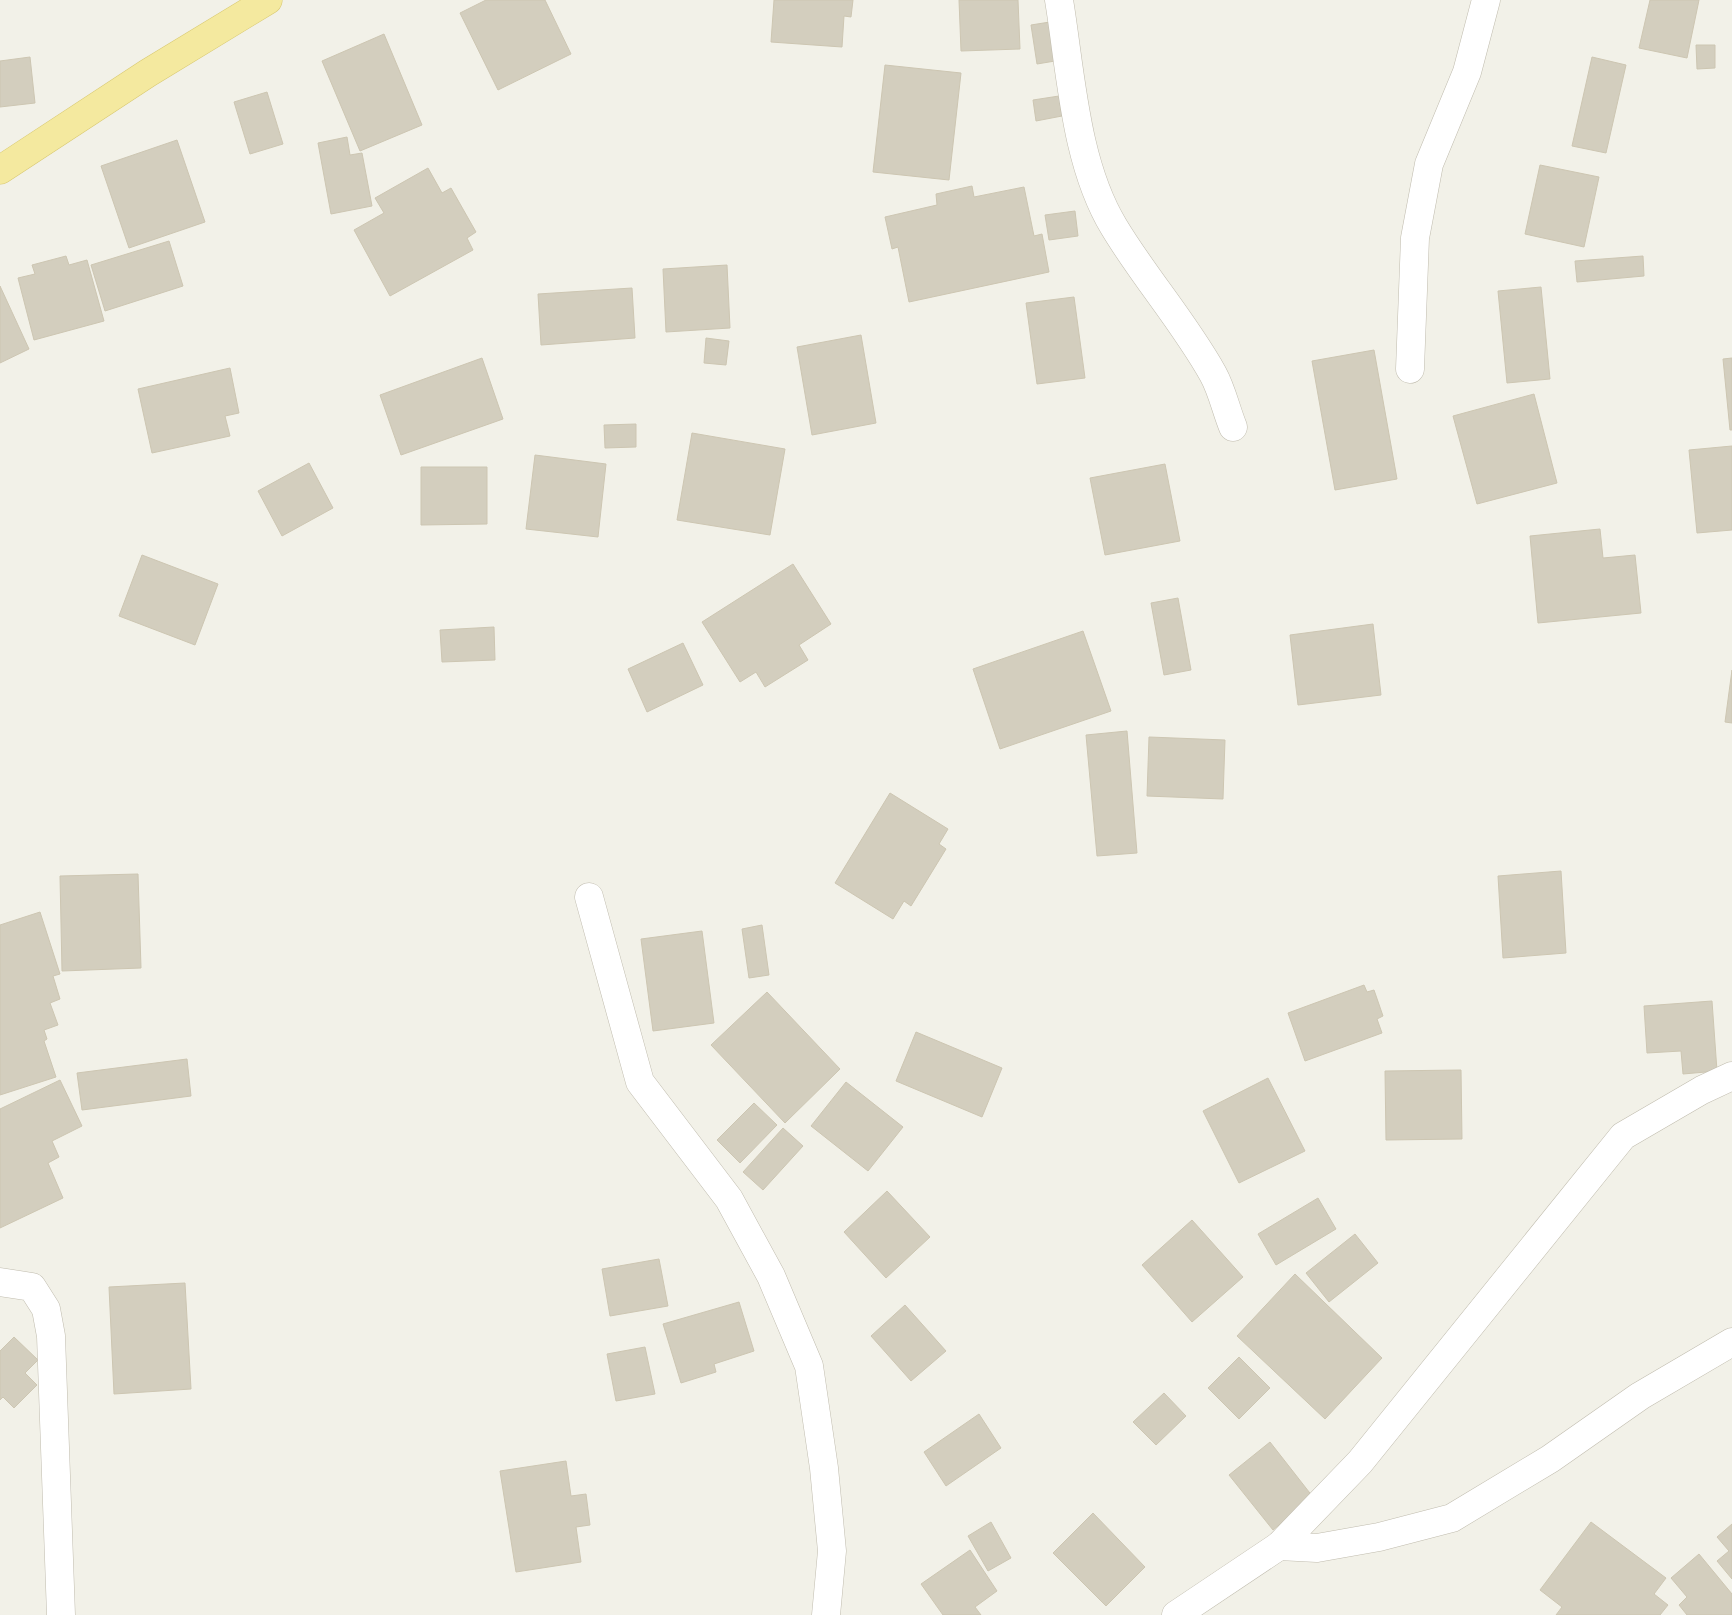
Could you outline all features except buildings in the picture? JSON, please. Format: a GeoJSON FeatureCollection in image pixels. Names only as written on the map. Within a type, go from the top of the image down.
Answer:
{"type":"FeatureCollection","features":[{"type":"Feature","properties":{"kind":"main road"},"geometry":{"type":"LineString","coordinates":[[0,170],[148,73],[268,0]]}},
{"type":"Feature","properties":{"kind":"street"},"geometry":{"type":"LineString","coordinates":[[1060,0],[1079,126],[1094,186],[1113,226],[1175,313],[1214,376],[1233,427]]}},
{"type":"Feature","properties":{"kind":"street"},"geometry":{"type":"LineString","coordinates":[[1410,369],[1415,238],[1429,164],[1467,72],[1486,0]]}},
{"type":"Feature","properties":{"kind":"street"},"geometry":{"type":"LineString","coordinates":[[589,897],[640,1082],[730,1198],[771,1276],[809,1366],[824,1468],[832,1551],[826,1615]]}},
{"type":"Feature","properties":{"kind":"street"},"geometry":{"type":"LineString","coordinates":[[1176,1615],[1279,1546],[1360,1462],[1624,1136],[1702,1090],[1732,1076]]}},
{"type":"Feature","properties":{"kind":"street"},"geometry":{"type":"LineString","coordinates":[[0,1282],[32,1287],[46,1309],[51,1336],[61,1615]]}},
{"type":"Feature","properties":{"kind":"street"},"geometry":{"type":"LineString","coordinates":[[1279,1546],[1316,1548],[1379,1537],[1452,1518],[1550,1459],[1640,1396],[1732,1342]]}}]}
